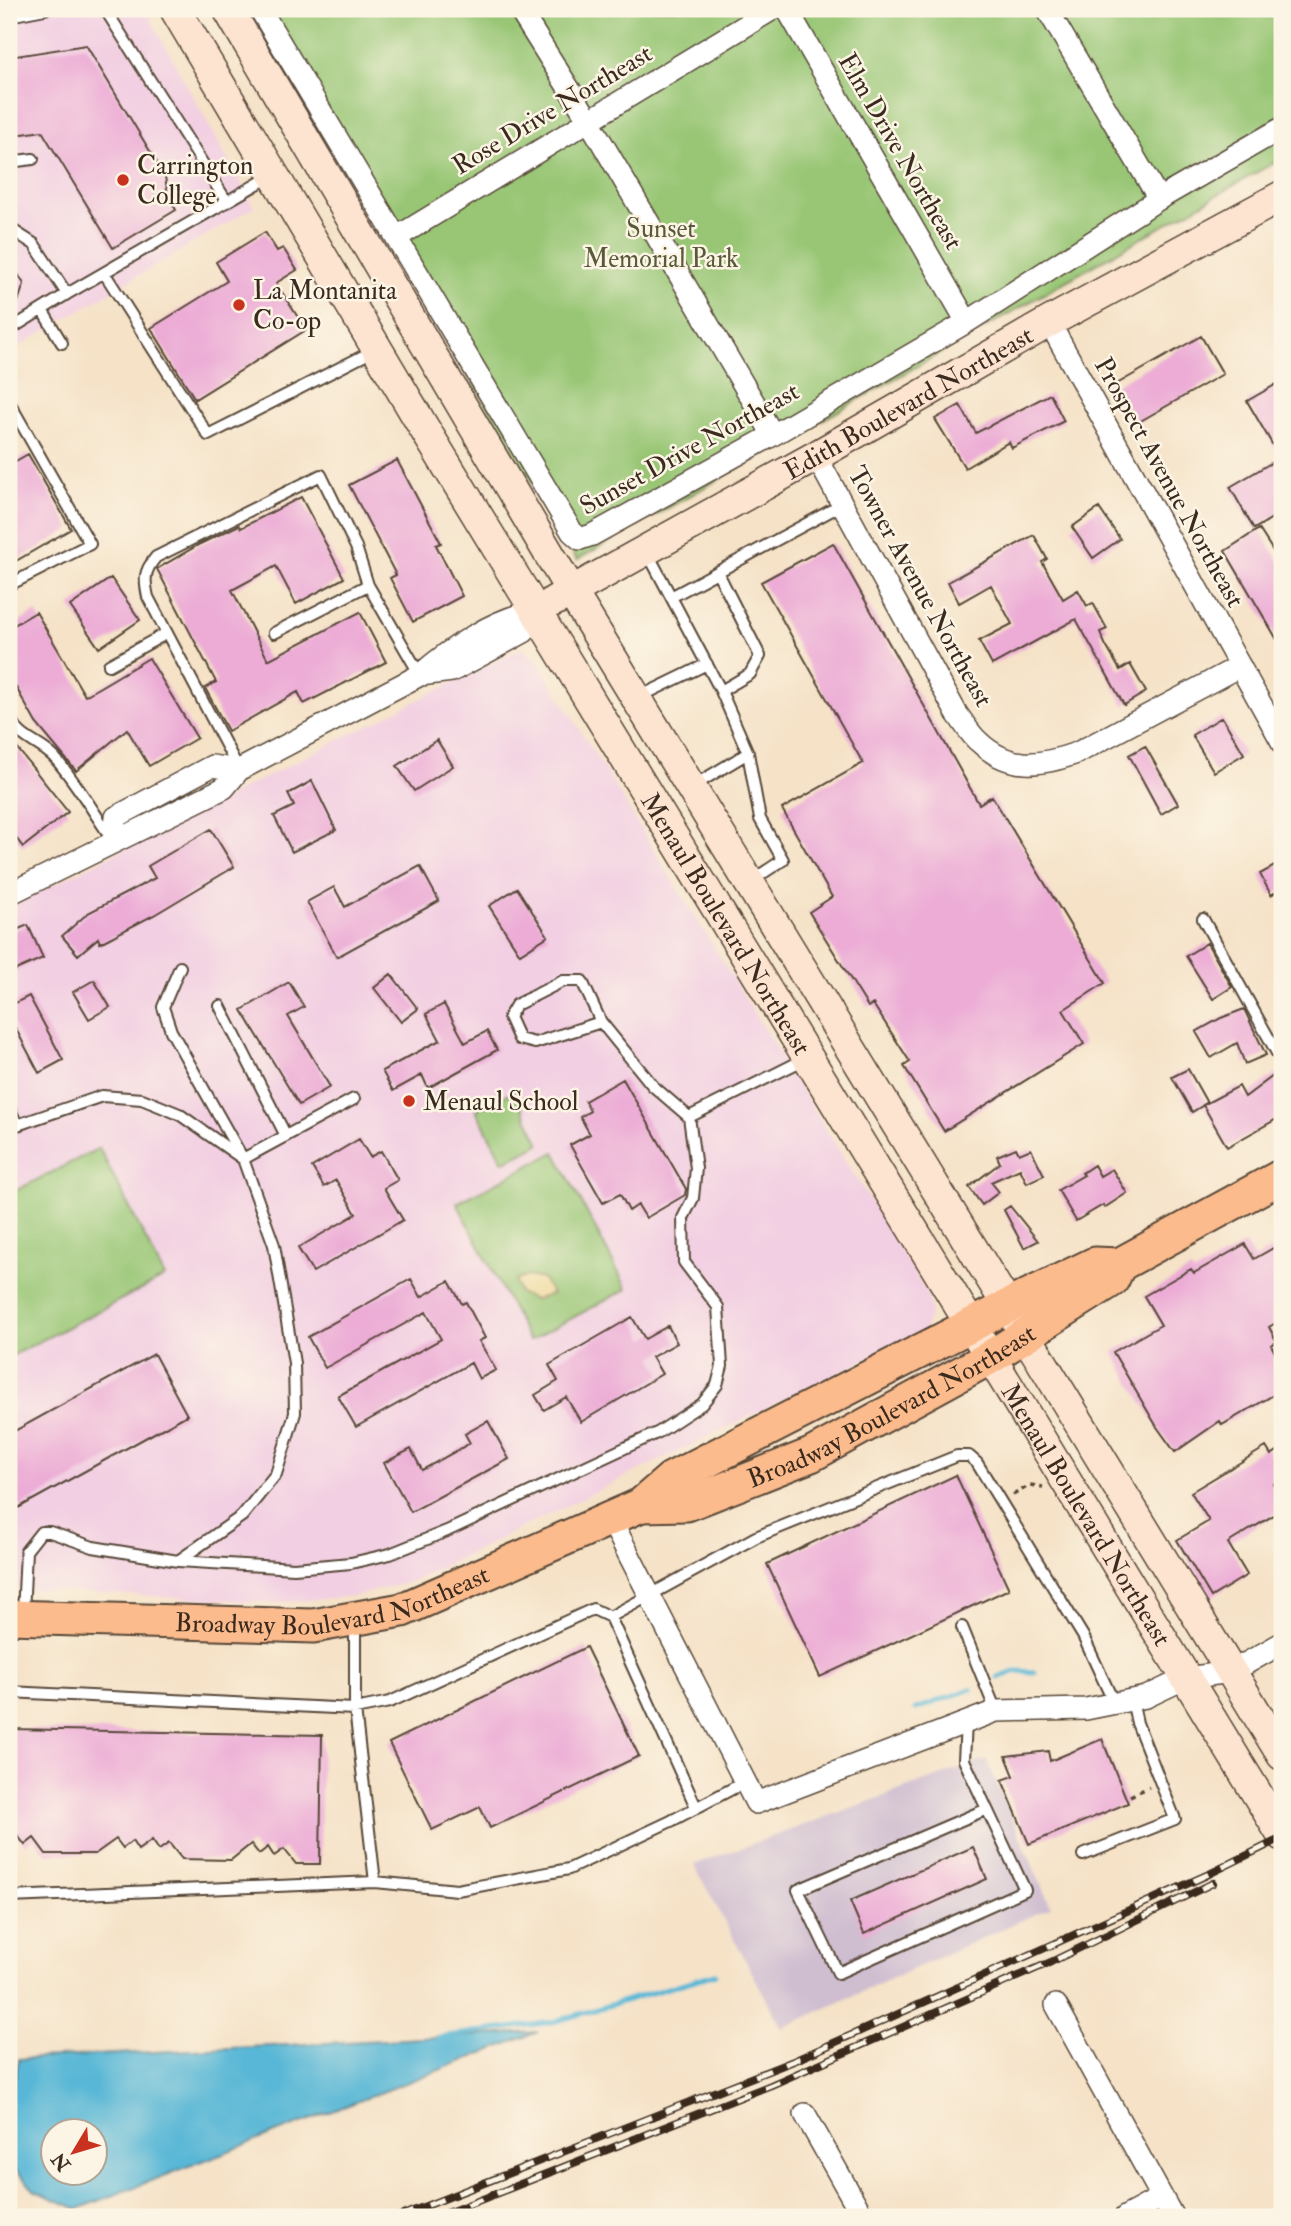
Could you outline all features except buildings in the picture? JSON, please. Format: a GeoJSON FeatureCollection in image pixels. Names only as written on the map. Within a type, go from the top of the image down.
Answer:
{"type":"FeatureCollection","features":[{"type":"Feature","properties":{"kind":"main road","name":"Menaul Boulevard Northeast"},"geometry":{"type":"LineString","coordinates":[[175,9],[377,349],[989,1358],[1282,1835]]}},
{"type":"Feature","properties":{"kind":"main road","name":"Menaul Boulevard Northeast"},"geometry":{"type":"LineString","coordinates":[[228,9],[571,591],[1282,1755]]}},
{"type":"Feature","properties":{"kind":"main road","name":"Edith Boulevard Northeast"},"geometry":{"type":"LineString","coordinates":[[536,611],[816,456],[1049,322],[1282,196]]}},
{"type":"Feature","properties":{"kind":"main road"},"geometry":{"type":"LineString","coordinates":[[808,1058],[842,1036]]}},
{"type":"Feature","properties":{"kind":"main road","name":"Broadway Boulevard Northeast"},"geometry":{"type":"LineString","coordinates":[[16,1618],[313,1626],[402,1610],[641,1505],[671,1479],[970,1325],[1095,1264],[1119,1265],[1282,1175]]}},
{"type":"Feature","properties":{"kind":"main road","name":"Broadway Boulevard Northeast"},"geometry":{"type":"LineString","coordinates":[[641,1505],[687,1504],[811,1455],[989,1358],[1112,1280],[1119,1265]]}},
{"type":"Feature","properties":{"kind":"street","name":"Sunset Drive Northeast"},"geometry":{"type":"LineString","coordinates":[[260,9],[572,532],[580,539],[592,535],[773,435],[967,321],[1159,199],[1282,128]]}},
{"type":"Feature","properties":{"kind":"street"},"geometry":{"type":"LineString","coordinates":[[519,9],[588,119],[773,435]]}},
{"type":"Feature","properties":{"kind":"street","name":"Rose Drive Northeast"},"geometry":{"type":"LineString","coordinates":[[397,237],[773,9]]}},
{"type":"Feature","properties":{"kind":"street","name":"Elm Drive Northeast"},"geometry":{"type":"LineString","coordinates":[[787,9],[967,321]]}},
{"type":"Feature","properties":{"kind":"street"},"geometry":{"type":"LineString","coordinates":[[1046,9],[1159,199]]}},
{"type":"Feature","properties":{"kind":"street","name":"Prospect Avenue Northeast"},"geometry":{"type":"LineString","coordinates":[[1049,322],[1282,742]]}},
{"type":"Feature","properties":{"kind":"street","name":"Towner Avenue Northeast"},"geometry":{"type":"LineString","coordinates":[[816,456],[957,714],[978,741],[1003,757],[1016,763],[1034,764],[1055,761],[1077,753],[1240,666]]}},
{"type":"Feature","properties":{"kind":"street","name":"Edith Boulevard Northeast"},"geometry":{"type":"LineString","coordinates":[[113,841],[116,817],[212,766],[239,770],[420,675],[443,654],[464,654],[515,615],[536,611]]}},
{"type":"Feature","properties":{"kind":"street"},"geometry":{"type":"LineString","coordinates":[[9,894],[113,841]]}},
{"type":"Feature","properties":{"kind":"street"},"geometry":{"type":"LineString","coordinates":[[610,1518],[756,1803],[996,1712],[1086,1709],[1146,1697],[1186,1678],[1231,1672],[1282,1643]]}},
{"type":"Feature","properties":{"kind":"street"},"geometry":{"type":"LineString","coordinates":[[1056,2005],[1173,2217]]}},
{"type":"Feature","properties":{"kind":"street"},"geometry":{"type":"LineString","coordinates":[[806,2115],[863,2217]]}},
{"type":"Feature","properties":{"kind":"street"},"geometry":{"type":"LineString","coordinates":[[1125,2217],[1162,2197]]}},
{"type":"Feature","properties":{"kind":"lane"},"geometry":{"type":"LineString","coordinates":[[9,16],[45,9]]}},
{"type":"Feature","properties":{"kind":"lane"},"geometry":{"type":"LineString","coordinates":[[105,9],[227,202]]}},
{"type":"Feature","properties":{"kind":"lane"},"geometry":{"type":"LineString","coordinates":[[9,162],[33,159]]}},
{"type":"Feature","properties":{"kind":"lane"},"geometry":{"type":"LineString","coordinates":[[9,330],[274,175]]}},
{"type":"Feature","properties":{"kind":"lane"},"geometry":{"type":"LineString","coordinates":[[9,228],[34,244],[67,294]]}},
{"type":"Feature","properties":{"kind":"lane"},"geometry":{"type":"LineString","coordinates":[[105,274],[208,435],[377,349]]}},
{"type":"Feature","properties":{"kind":"lane"},"geometry":{"type":"LineString","coordinates":[[42,310],[62,343]]}},
{"type":"Feature","properties":{"kind":"lane"},"geometry":{"type":"LineString","coordinates":[[9,402],[90,544],[9,585]]}},
{"type":"Feature","properties":{"kind":"lane"},"geometry":{"type":"LineString","coordinates":[[239,770],[148,597],[144,580],[146,568],[156,557],[321,475],[356,547],[368,586],[420,675]]}},
{"type":"Feature","properties":{"kind":"lane"},"geometry":{"type":"LineString","coordinates":[[671,597],[843,505]]}},
{"type":"Feature","properties":{"kind":"lane"},"geometry":{"type":"LineString","coordinates":[[646,549],[721,691],[748,753],[760,819],[783,860],[748,883]]}},
{"type":"Feature","properties":{"kind":"lane"},"geometry":{"type":"LineString","coordinates":[[718,573],[760,656],[750,674],[721,691]]}},
{"type":"Feature","properties":{"kind":"lane"},"geometry":{"type":"LineString","coordinates":[[274,633],[368,586]]}},
{"type":"Feature","properties":{"kind":"lane"},"geometry":{"type":"LineString","coordinates":[[109,665],[167,633]]}},
{"type":"Feature","properties":{"kind":"lane"},"geometry":{"type":"LineString","coordinates":[[637,698],[707,664]]}},
{"type":"Feature","properties":{"kind":"lane"},"geometry":{"type":"LineString","coordinates":[[9,717],[14,727],[26,739],[52,756],[113,841]]}},
{"type":"Feature","properties":{"kind":"lane"},"geometry":{"type":"LineString","coordinates":[[690,787],[748,753]]}},
{"type":"Feature","properties":{"kind":"lane"},"geometry":{"type":"LineString","coordinates":[[1203,919],[1282,1062]]}},
{"type":"Feature","properties":{"kind":"lane"},"geometry":{"type":"LineString","coordinates":[[177,1562],[242,1516],[276,1474],[295,1413],[295,1363],[274,1245],[243,1159],[171,1031],[163,1007],[180,967]]}},
{"type":"Feature","properties":{"kind":"lane"},"geometry":{"type":"LineString","coordinates":[[16,1618],[26,1551],[41,1532],[50,1532],[93,1547],[177,1562],[293,1568],[351,1563],[390,1554],[447,1531],[659,1432],[702,1404],[717,1385],[722,1366],[718,1307],[684,1262],[683,1218],[694,1198],[696,1168],[689,1117],[653,1086],[601,1022],[582,981],[563,981],[516,1005],[509,1017],[519,1039],[535,1043],[601,1022]]}},
{"type":"Feature","properties":{"kind":"lane"},"geometry":{"type":"LineString","coordinates":[[220,1006],[286,1136]]}},
{"type":"Feature","properties":{"kind":"lane"},"geometry":{"type":"LineString","coordinates":[[689,1117],[808,1058]]}},
{"type":"Feature","properties":{"kind":"lane"},"geometry":{"type":"LineString","coordinates":[[9,1107],[13,1126],[102,1096],[142,1099],[179,1114],[243,1159]]}},
{"type":"Feature","properties":{"kind":"lane"},"geometry":{"type":"LineString","coordinates":[[243,1159],[354,1100]]}},
{"type":"Feature","properties":{"kind":"lane"},"geometry":{"type":"LineString","coordinates":[[610,1617],[756,1537],[957,1456],[969,1457],[976,1464],[1137,1723],[1175,1819],[1083,1855]]}},
{"type":"Feature","properties":{"kind":"lane"},"geometry":{"type":"LineString","coordinates":[[9,1692],[355,1709],[390,1702],[593,1609],[610,1617],[696,1807]]}},
{"type":"Feature","properties":{"kind":"lane"},"geometry":{"type":"LineString","coordinates":[[355,1619],[355,1709],[375,1882]]}},
{"type":"Feature","properties":{"kind":"lane"},"geometry":{"type":"LineString","coordinates":[[962,1627],[996,1712]]}},
{"type":"Feature","properties":{"kind":"lane"},"geometry":{"type":"LineString","coordinates":[[966,1723],[964,1760],[1025,1891],[838,1973],[798,1890],[987,1810]]}},
{"type":"Feature","properties":{"kind":"lane"},"geometry":{"type":"LineString","coordinates":[[9,1897],[375,1882],[457,1890],[569,1869],[746,1782]]}},
{"type":"Feature","properties":{"kind":"path"},"geometry":{"type":"LineString","coordinates":[[1012,1496],[1030,1485],[1041,1488],[1048,1484]]}},
{"type":"Feature","properties":{"kind":"path"},"geometry":{"type":"LineString","coordinates":[[1130,1796],[1149,1787]]}},
{"type":"Feature","properties":{"kind":"shaded area"},"geometry":{"type":"Polygon","coordinates":[[[9,9],[145,9],[254,207],[9,352],[9,9]]]}},
{"type":"Feature","properties":{"kind":"shaded area","name":"Menaul School"},"geometry":{"type":"Polygon","coordinates":[[[521,648],[537,660],[928,1295],[931,1312],[924,1331],[413,1581],[355,1596],[275,1603],[9,1588],[9,907],[521,648]]]}},
{"type":"Feature","properties":{"kind":"shaded area"},"geometry":{"type":"Polygon","coordinates":[[[986,1759],[1051,1907],[782,2028],[694,1865],[986,1759]]]}},
{"type":"Feature","properties":{"kind":"green space","name":"Sunset Memorial Park"},"geometry":{"type":"Polygon","coordinates":[[[252,9],[1282,9],[1282,158],[577,560],[252,9]]]}},
{"type":"Feature","properties":{"kind":"green space"},"geometry":{"type":"Polygon","coordinates":[[[514,1091],[540,1144],[503,1162],[476,1110],[514,1091]]]}},
{"type":"Feature","properties":{"kind":"green space"},"geometry":{"type":"Polygon","coordinates":[[[99,1148],[165,1277],[9,1357],[9,1194],[99,1148]]]}},
{"type":"Feature","properties":{"kind":"green space"},"geometry":{"type":"Polygon","coordinates":[[[555,1152],[627,1289],[529,1341],[457,1203],[555,1152]]]}},
{"type":"Feature","properties":{"kind":"sand"},"geometry":{"type":"Polygon","coordinates":[[[527,1276],[543,1279],[552,1294],[534,1300],[519,1293],[515,1281],[527,1276]]]}},
{"type":"Feature","properties":{"kind":"water"},"geometry":{"type":"Polygon","coordinates":[[[538,2032],[78,2209],[35,2191],[9,2163],[9,2104],[19,2059],[538,2032]]]}},
{"type":"Feature","properties":{"kind":"waterway"},"geometry":{"type":"LineString","coordinates":[[998,1678],[1017,1671],[1035,1672]]}},
{"type":"Feature","properties":{"kind":"waterway"},"geometry":{"type":"LineString","coordinates":[[916,1709],[971,1689]]}},
{"type":"Feature","properties":{"kind":"waterway"},"geometry":{"type":"LineString","coordinates":[[439,2037],[553,2022],[715,1974]]}},
{"type":"Feature","properties":{"kind":"railway"},"geometry":{"type":"LineString","coordinates":[[398,2217],[796,2060],[1209,1874],[1282,1838]]}},
{"type":"Feature","properties":{"kind":"railway"},"geometry":{"type":"LineString","coordinates":[[437,2217],[771,2085],[1051,1962],[1213,1883]]}},
{"type":"Feature","properties":{"kind":"place","name":"Carrington College"},"geometry":{"type":"Point","coordinates":[123,180]}},
{"type":"Feature","properties":{"kind":"place","name":"La Montanita Co-op"},"geometry":{"type":"Point","coordinates":[239,305]}},
{"type":"Feature","properties":{"kind":"place","name":"Menaul School"},"geometry":{"type":"Point","coordinates":[409,1101]}}]}
